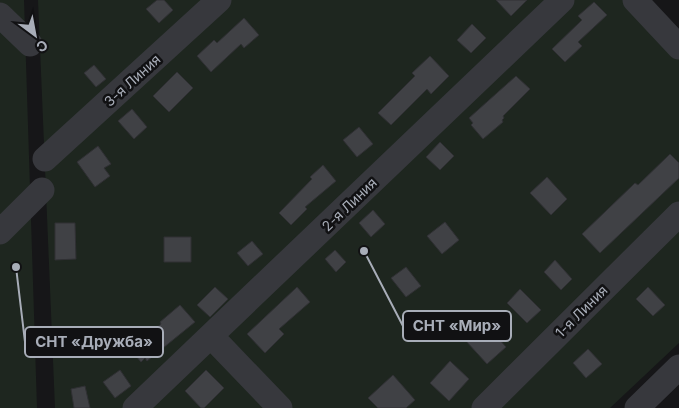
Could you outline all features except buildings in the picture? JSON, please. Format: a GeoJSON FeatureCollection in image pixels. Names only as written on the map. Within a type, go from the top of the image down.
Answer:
{"type":"FeatureCollection","features":[{"type":"Feature","properties":{"kind":"street","name":"3-я Линия"},"geometry":{"type":"LineString","coordinates":[[45,159],[219,0]]}},
{"type":"Feature","properties":{"kind":"street","name":"2-я Линия"},"geometry":{"type":"LineString","coordinates":[[135,408],[562,0]]}},
{"type":"Feature","properties":{"kind":"street"},"geometry":{"type":"LineString","coordinates":[[635,0],[679,47]]}},
{"type":"Feature","properties":{"kind":"street"},"geometry":{"type":"LineString","coordinates":[[0,15],[30,44]]}},
{"type":"Feature","properties":{"kind":"street"},"geometry":{"type":"LineString","coordinates":[[0,232],[42,190]]}},
{"type":"Feature","properties":{"kind":"street","name":"1-я Линия"},"geometry":{"type":"LineString","coordinates":[[484,408],[679,214]]}},
{"type":"Feature","properties":{"kind":"street"},"geometry":{"type":"LineString","coordinates":[[211,336],[280,408]]}},
{"type":"Feature","properties":{"kind":"street"},"geometry":{"type":"LineString","coordinates":[[637,408],[679,367]]}},
{"type":"Feature","properties":{"kind":"shaded area"},"geometry":{"type":"Polygon","coordinates":[[[0,0],[24,0],[37,408],[0,408],[0,0]]]}},
{"type":"Feature","properties":{"kind":"shaded area"},"geometry":{"type":"Polygon","coordinates":[[[38,0],[642,0],[679,39],[679,343],[610,408],[55,408],[38,0]]]}},
{"type":"Feature","properties":{"kind":"place","name":"СНТ «Мир»"},"geometry":{"type":"Point","coordinates":[364,251]}},
{"type":"Feature","properties":{"kind":"place","name":"СНТ «Дружба»"},"geometry":{"type":"Point","coordinates":[16,267]}}]}
